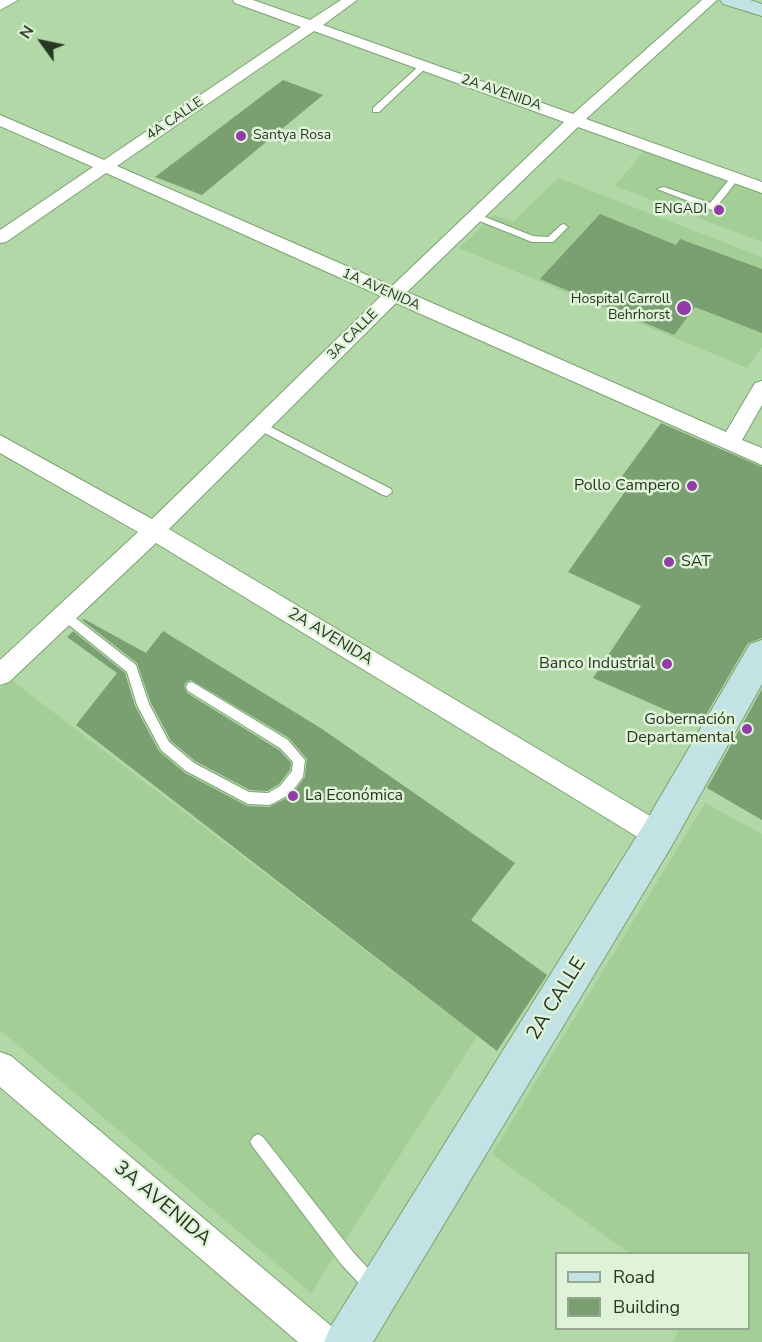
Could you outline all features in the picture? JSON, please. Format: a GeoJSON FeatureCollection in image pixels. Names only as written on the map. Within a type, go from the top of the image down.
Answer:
{"type":"FeatureCollection","features":[{"type":"Feature","properties":{"kind":"main road"},"geometry":{"type":"LineString","coordinates":[[730,0],[762,10]]}},
{"type":"Feature","properties":{"kind":"main road","name":"2A CALLE"},"geometry":{"type":"LineString","coordinates":[[347,1342],[658,835],[762,656]]}},
{"type":"Feature","properties":{"kind":"street"},"geometry":{"type":"LineString","coordinates":[[0,6],[11,0]]}},
{"type":"Feature","properties":{"kind":"street","name":"2A AVENIDA"},"geometry":{"type":"LineString","coordinates":[[240,0],[762,188]]}},
{"type":"Feature","properties":{"kind":"street","name":"4A CALLE"},"geometry":{"type":"LineString","coordinates":[[0,238],[350,0]]}},
{"type":"Feature","properties":{"kind":"street","name":"3A CALLE"},"geometry":{"type":"LineString","coordinates":[[0,675],[154,531],[475,216],[576,120],[710,0]]}},
{"type":"Feature","properties":{"kind":"street","name":"1A AVENIDA"},"geometry":{"type":"LineString","coordinates":[[0,120],[762,458]]}},
{"type":"Feature","properties":{"kind":"street"},"geometry":{"type":"LineString","coordinates":[[730,443],[762,388]]}},
{"type":"Feature","properties":{"kind":"street","name":"2A AVENIDA"},"geometry":{"type":"LineString","coordinates":[[1,446],[154,531],[658,835]]}},
{"type":"Feature","properties":{"kind":"street","name":"3A AVENIDA"},"geometry":{"type":"LineString","coordinates":[[0,1067],[324,1342]]}},
{"type":"Feature","properties":{"kind":"lane"},"geometry":{"type":"LineString","coordinates":[[376,110],[424,66]]}},
{"type":"Feature","properties":{"kind":"lane"},"geometry":{"type":"LineString","coordinates":[[661,189],[712,207],[735,178]]}},
{"type":"Feature","properties":{"kind":"lane"},"geometry":{"type":"LineString","coordinates":[[475,216],[532,239],[549,240],[564,227]]}},
{"type":"Feature","properties":{"kind":"lane"},"geometry":{"type":"LineString","coordinates":[[261,426],[387,492]]}},
{"type":"Feature","properties":{"kind":"lane"},"geometry":{"type":"LineString","coordinates":[[62,617],[73,622],[132,669],[143,705],[165,746],[190,767],[248,798],[269,799],[285,790],[298,773],[298,760],[284,744],[192,687]]}},
{"type":"Feature","properties":{"kind":"lane"},"geometry":{"type":"LineString","coordinates":[[258,1142],[347,1258],[378,1292]]}},
{"type":"Feature","properties":{"kind":"shaded area","name":"ENGADI"},"geometry":{"type":"Polygon","coordinates":[[[644,151],[762,194],[762,242],[615,186],[644,151]]]}},
{"type":"Feature","properties":{"kind":"shaded area","name":"Hospital Carroll Behrhorst"},"geometry":{"type":"Polygon","coordinates":[[[558,178],[762,257],[762,347],[747,368],[459,248],[494,215],[513,222],[558,178]]]}},
{"type":"Feature","properties":{"kind":"shaded area"},"geometry":{"type":"Polygon","coordinates":[[[10,679],[477,1036],[311,1293],[0,1030],[0,690],[10,679]]]}},
{"type":"Feature","properties":{"kind":"shaded area"},"geometry":{"type":"Polygon","coordinates":[[[705,803],[762,834],[762,1342],[673,1342],[679,1330],[750,1330],[750,1252],[628,1252],[492,1154],[705,803]]]}},
{"type":"Feature","properties":{"kind":"building","name":"Santya Rosa"},"geometry":{"type":"Polygon","coordinates":[[[283,80],[323,95],[202,195],[155,177],[283,80]]]}},
{"type":"Feature","properties":{"kind":"building"},"geometry":{"type":"Polygon","coordinates":[[[600,214],[676,245],[680,239],[762,269],[762,333],[695,307],[674,335],[540,279],[600,214]]]}},
{"type":"Feature","properties":{"kind":"building"},"geometry":{"type":"Polygon","coordinates":[[[661,423],[762,467],[762,638],[748,643],[700,725],[593,678],[641,606],[568,572],[627,489],[617,483],[661,423]]]}},
{"type":"Feature","properties":{"kind":"building","name":"La Económica"},"geometry":{"type":"Polygon","coordinates":[[[84,619],[146,653],[163,631],[322,729],[515,863],[471,920],[547,975],[497,1051],[76,725],[117,673],[67,637],[73,631],[125,673],[135,706],[159,751],[185,773],[247,806],[269,807],[291,796],[305,777],[307,759],[289,738],[191,680],[184,686],[187,693],[279,750],[291,763],[290,770],[279,784],[267,791],[250,790],[195,761],[171,741],[151,703],[137,663],[82,620],[84,619]]]}},
{"type":"Feature","properties":{"kind":"building","name":"Gobernación Departamental"},"geometry":{"type":"Polygon","coordinates":[[[762,689],[762,820],[707,788],[762,689]]]}},
{"type":"Feature","properties":{"kind":"place","name":"Santya Rosa"},"geometry":{"type":"Point","coordinates":[241,136]}},
{"type":"Feature","properties":{"kind":"place","name":"ENGADI"},"geometry":{"type":"Point","coordinates":[719,210]}},
{"type":"Feature","properties":{"kind":"place","name":"Hospital Carroll Behrhorst"},"geometry":{"type":"Point","coordinates":[684,308]}},
{"type":"Feature","properties":{"kind":"place","name":"Pollo Campero"},"geometry":{"type":"Point","coordinates":[692,486]}},
{"type":"Feature","properties":{"kind":"place","name":"SAT"},"geometry":{"type":"Point","coordinates":[669,562]}},
{"type":"Feature","properties":{"kind":"place","name":"Banco Industrial"},"geometry":{"type":"Point","coordinates":[667,664]}},
{"type":"Feature","properties":{"kind":"place","name":"Gobernación Departamental"},"geometry":{"type":"Point","coordinates":[747,729]}},
{"type":"Feature","properties":{"kind":"place","name":"La Económica"},"geometry":{"type":"Point","coordinates":[293,796]}}]}
